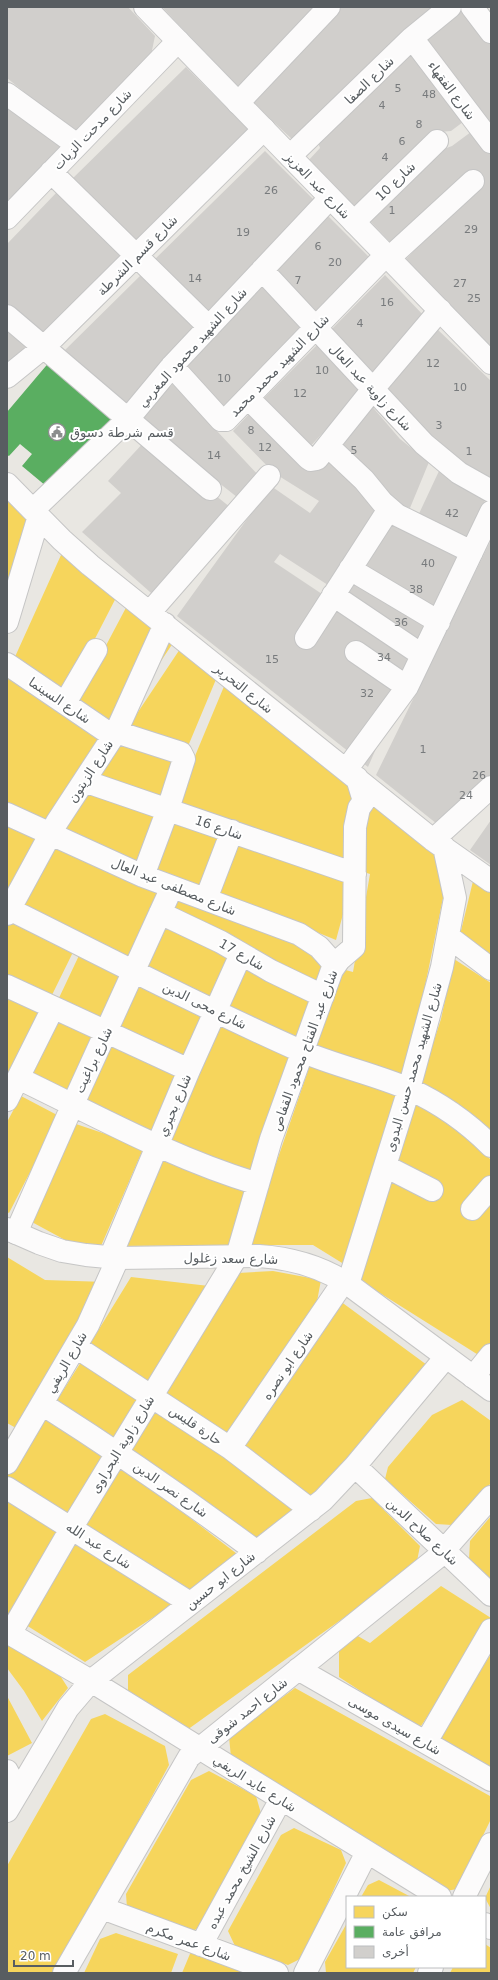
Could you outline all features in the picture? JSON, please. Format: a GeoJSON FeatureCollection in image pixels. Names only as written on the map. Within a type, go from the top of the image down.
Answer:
{"type":"FeatureCollection","features":[{"type":"Feature","properties":{"kind":"street","name":"شارع عبد العزيز"},"geometry":{"type":"LineString","coordinates":[[145,7],[491,363]]}},
{"type":"Feature","properties":{"kind":"street"},"geometry":{"type":"LineString","coordinates":[[238,103],[330,7]]}},
{"type":"Feature","properties":{"kind":"street","name":"شارع الصفا"},"geometry":{"type":"LineString","coordinates":[[290,156],[412,38],[450,7]]}},
{"type":"Feature","properties":{"kind":"street"},"geometry":{"type":"LineString","coordinates":[[472,7],[491,32]]}},
{"type":"Feature","properties":{"kind":"street","name":"شارع الفقهاء"},"geometry":{"type":"LineString","coordinates":[[412,38],[491,142]]}},
{"type":"Feature","properties":{"kind":"street","name":"شارع مدحت الزيات"},"geometry":{"type":"LineString","coordinates":[[10,208],[51,172],[178,41]]}},
{"type":"Feature","properties":{"kind":"street"},"geometry":{"type":"LineString","coordinates":[[7,94],[77,145]]}},
{"type":"Feature","properties":{"kind":"street","name":"شارع قسم الشرطة"},"geometry":{"type":"LineString","coordinates":[[7,377],[44,347],[264,129]]}},
{"type":"Feature","properties":{"kind":"street","name":"شارع 10"},"geometry":{"type":"LineString","coordinates":[[354,222],[437,141]]}},
{"type":"Feature","properties":{"kind":"street"},"geometry":{"type":"LineString","coordinates":[[51,172],[209,327]]}},
{"type":"Feature","properties":{"kind":"street","name":"شارع الشهيد محمد محمد"},"geometry":{"type":"LineString","coordinates":[[172,366],[221,420],[226,420],[316,327],[388,256],[473,182]]}},
{"type":"Feature","properties":{"kind":"street","name":"شارع الشهيد محمود المغربي"},"geometry":{"type":"LineString","coordinates":[[7,622],[36,513],[128,419],[172,366],[330,198]]}},
{"type":"Feature","properties":{"kind":"street","name":"شارع زاوية عبد العال"},"geometry":{"type":"LineString","coordinates":[[262,270],[373,389],[441,459],[459,473],[491,491]]}},
{"type":"Feature","properties":{"kind":"street"},"geometry":{"type":"LineString","coordinates":[[248,398],[311,460],[317,459],[373,389],[440,310]]}},
{"type":"Feature","properties":{"kind":"street"},"geometry":{"type":"LineString","coordinates":[[7,316],[210,489]]}},
{"type":"Feature","properties":{"kind":"street"},"geometry":{"type":"LineString","coordinates":[[328,446],[364,480],[389,509],[407,520],[472,552]]}},
{"type":"Feature","properties":{"kind":"street","name":"شارع الزيتون"},"geometry":{"type":"LineString","coordinates":[[8,910],[50,833],[115,734],[157,618],[269,476]]}},
{"type":"Feature","properties":{"kind":"street","name":"شارع التحرير"},"geometry":{"type":"LineString","coordinates":[[7,484],[76,553],[438,844],[491,881]]}},
{"type":"Feature","properties":{"kind":"street"},"geometry":{"type":"LineString","coordinates":[[306,638],[389,509]]}},
{"type":"Feature","properties":{"kind":"street"},"geometry":{"type":"LineString","coordinates":[[352,774],[407,686],[491,512]]}},
{"type":"Feature","properties":{"kind":"street"},"geometry":{"type":"LineString","coordinates":[[350,569],[438,622]]}},
{"type":"Feature","properties":{"kind":"street"},"geometry":{"type":"LineString","coordinates":[[333,595],[422,655]]}},
{"type":"Feature","properties":{"kind":"street"},"geometry":{"type":"LineString","coordinates":[[65,704],[96,650]]}},
{"type":"Feature","properties":{"kind":"street"},"geometry":{"type":"LineString","coordinates":[[356,652],[407,686]]}},
{"type":"Feature","properties":{"kind":"street","name":"شارع السينما"},"geometry":{"type":"LineString","coordinates":[[7,664],[65,704],[115,734],[181,753],[184,757],[184,762],[168,809]]}},
{"type":"Feature","properties":{"kind":"street","name":"شارع عبد الفتاح محمود القفاص"},"geometry":{"type":"LineString","coordinates":[[237,1256],[286,1095],[302,1051],[335,965],[351,951],[354,943],[356,818],[364,801],[352,774]]}},
{"type":"Feature","properties":{"kind":"street","name":"شارع 16"},"geometry":{"type":"LineString","coordinates":[[84,781],[355,874]]}},
{"type":"Feature","properties":{"kind":"street"},"geometry":{"type":"LineString","coordinates":[[438,844],[491,787]]}},
{"type":"Feature","properties":{"kind":"street"},"geometry":{"type":"LineString","coordinates":[[143,876],[168,809]]}},
{"type":"Feature","properties":{"kind":"street","name":"شارع مصطفى عبد العال"},"geometry":{"type":"LineString","coordinates":[[7,814],[143,876],[304,937],[319,947],[335,965]]}},
{"type":"Feature","properties":{"kind":"street"},"geometry":{"type":"LineString","coordinates":[[206,899],[232,831]]}},
{"type":"Feature","properties":{"kind":"street","name":"شارع الشهيد محمد حسن البدوى"},"geometry":{"type":"LineString","coordinates":[[346,1282],[409,1089],[439,981],[449,937],[455,898],[438,844]]}},
{"type":"Feature","properties":{"kind":"street","name":"شارع براغيت"},"geometry":{"type":"LineString","coordinates":[[10,1231],[106,1032],[172,887]]}},
{"type":"Feature","properties":{"kind":"street","name":"شارع محى الدين"},"geometry":{"type":"LineString","coordinates":[[8,910],[302,1051],[409,1089],[448,1110],[466,1123],[491,1146]]}},
{"type":"Feature","properties":{"kind":"street","name":"شارع 17"},"geometry":{"type":"LineString","coordinates":[[160,914],[323,996]]}},
{"type":"Feature","properties":{"kind":"street"},"geometry":{"type":"LineString","coordinates":[[449,937],[491,969]]}},
{"type":"Feature","properties":{"kind":"street","name":"شارع بحيري"},"geometry":{"type":"LineString","coordinates":[[114,1258],[157,1145],[241,954]]}},
{"type":"Feature","properties":{"kind":"street"},"geometry":{"type":"LineString","coordinates":[[7,986],[189,1070]]}},
{"type":"Feature","properties":{"kind":"street"},"geometry":{"type":"LineString","coordinates":[[53,1008],[10,1093],[72,1104],[157,1145],[207,1167],[258,1184]]}},
{"type":"Feature","properties":{"kind":"street"},"geometry":{"type":"LineString","coordinates":[[385,1166],[432,1190]]}},
{"type":"Feature","properties":{"kind":"street"},"geometry":{"type":"LineString","coordinates":[[472,1209],[491,1187]]}},
{"type":"Feature","properties":{"kind":"street","name":"شارع سعد زغلول"},"geometry":{"type":"LineString","coordinates":[[10,1231],[62,1251],[114,1258],[237,1256],[282,1258],[304,1263],[324,1270],[346,1282],[491,1390]]}},
{"type":"Feature","properties":{"kind":"street","name":"شارع زاوية البحراوى"},"geometry":{"type":"LineString","coordinates":[[9,1633],[237,1256]]}},
{"type":"Feature","properties":{"kind":"street","name":"شارع الريفي"},"geometry":{"type":"LineString","coordinates":[[7,1463],[15,1431],[42,1404],[76,1347],[99,1303],[114,1258]]}},
{"type":"Feature","properties":{"kind":"street","name":"شارع ابو نصره"},"geometry":{"type":"LineString","coordinates":[[230,1448],[346,1282]]}},
{"type":"Feature","properties":{"kind":"street","name":"حارة قليس"},"geometry":{"type":"LineString","coordinates":[[76,1347],[230,1448],[311,1510]]}},
{"type":"Feature","properties":{"kind":"street"},"geometry":{"type":"LineString","coordinates":[[473,1377],[491,1355]]}},
{"type":"Feature","properties":{"kind":"street","name":"شارع ابو حسين"},"geometry":{"type":"LineString","coordinates":[[7,1811],[68,1708],[91,1681],[311,1510],[334,1489],[355,1466],[446,1357]]}},
{"type":"Feature","properties":{"kind":"street","name":"شارع نصر الدين"},"geometry":{"type":"LineString","coordinates":[[42,1404],[118,1452],[186,1499],[257,1552]]}},
{"type":"Feature","properties":{"kind":"street","name":"شارع صلاح الدين"},"geometry":{"type":"LineString","coordinates":[[355,1466],[491,1595]]}},
{"type":"Feature","properties":{"kind":"street","name":"شارع عبد الله"},"geometry":{"type":"LineString","coordinates":[[7,1488],[72,1527],[190,1603]]}},
{"type":"Feature","properties":{"kind":"street","name":"شارع احمد شوقى"},"geometry":{"type":"LineString","coordinates":[[64,1973],[182,1767],[198,1748],[444,1551],[491,1497]]}},
{"type":"Feature","properties":{"kind":"street"},"geometry":{"type":"LineString","coordinates":[[426,1742],[491,1630]]}},
{"type":"Feature","properties":{"kind":"street","name":"شارع عايد الريفي"},"geometry":{"type":"LineString","coordinates":[[9,1633],[91,1681],[438,1896]]}},
{"type":"Feature","properties":{"kind":"street","name":"شارع سيدى موسى"},"geometry":{"type":"LineString","coordinates":[[298,1669],[491,1780]]}},
{"type":"Feature","properties":{"kind":"street"},"geometry":{"type":"LineString","coordinates":[[7,1770],[18,1792]]}},
{"type":"Feature","properties":{"kind":"street","name":"شارع الشيخ محمد عبده"},"geometry":{"type":"LineString","coordinates":[[200,1945],[281,1799]]}},
{"type":"Feature","properties":{"kind":"street"},"geometry":{"type":"LineString","coordinates":[[465,1896],[491,1844]]}},
{"type":"Feature","properties":{"kind":"street"},"geometry":{"type":"LineString","coordinates":[[305,1973],[367,1852]]}},
{"type":"Feature","properties":{"kind":"street","name":"شارع عمر مكرم"},"geometry":{"type":"LineString","coordinates":[[102,1908],[277,1973]]}},
{"type":"Feature","properties":{"kind":"building: سكن"},"geometry":{"type":"Polygon","coordinates":[[[7,497],[45,537],[7,615],[7,497]]]}},
{"type":"Feature","properties":{"kind":"building: سكن"},"geometry":{"type":"Polygon","coordinates":[[[66,544],[120,590],[67,693],[14,659],[66,544]]]}},
{"type":"Feature","properties":{"kind":"building: سكن"},"geometry":{"type":"Polygon","coordinates":[[[129,602],[173,643],[115,730],[75,704],[129,602]]]}},
{"type":"Feature","properties":{"kind":"building: سكن"},"geometry":{"type":"Polygon","coordinates":[[[182,646],[217,677],[186,751],[126,730],[182,646]]]}},
{"type":"Feature","properties":{"kind":"building: سكن"},"geometry":{"type":"Polygon","coordinates":[[[7,672],[107,741],[45,830],[7,810],[7,672]]]}},
{"type":"Feature","properties":{"kind":"building: سكن"},"geometry":{"type":"Polygon","coordinates":[[[225,684],[365,793],[348,866],[175,804],[225,684]]]}},
{"type":"Feature","properties":{"kind":"building: سكن"},"geometry":{"type":"Polygon","coordinates":[[[120,738],[182,760],[163,805],[100,783],[97,772],[120,738]]]}},
{"type":"Feature","properties":{"kind":"building: سكن"},"geometry":{"type":"Polygon","coordinates":[[[86,791],[161,815],[138,864],[58,835],[86,791]]]}},
{"type":"Feature","properties":{"kind":"building: سكن"},"geometry":{"type":"Polygon","coordinates":[[[371,798],[450,864],[406,1079],[314,1046],[338,968],[353,972],[370,874],[360,871],[362,816],[371,798]]]}},
{"type":"Feature","properties":{"kind":"building: سكن"},"geometry":{"type":"Polygon","coordinates":[[[172,820],[220,838],[202,886],[154,868],[172,820]]]}},
{"type":"Feature","properties":{"kind":"building: سكن"},"geometry":{"type":"Polygon","coordinates":[[[7,824],[43,841],[7,894],[7,824]]]}},
{"type":"Feature","properties":{"kind":"building: سكن"},"geometry":{"type":"Polygon","coordinates":[[[235,842],[352,881],[336,940],[214,890],[235,842]]]}},
{"type":"Feature","properties":{"kind":"building: سكن"},"geometry":{"type":"Polygon","coordinates":[[[51,846],[161,887],[130,966],[17,903],[51,846]]]}},
{"type":"Feature","properties":{"kind":"building: سكن"},"geometry":{"type":"Polygon","coordinates":[[[474,877],[491,889],[491,962],[459,939],[474,877]]]}},
{"type":"Feature","properties":{"kind":"building: سكن"},"geometry":{"type":"Polygon","coordinates":[[[175,889],[312,945],[328,965],[321,987],[166,912],[175,889]]]}},
{"type":"Feature","properties":{"kind":"building: سكن"},"geometry":{"type":"Polygon","coordinates":[[[11,914],[77,944],[51,997],[7,975],[7,922],[11,914]]]}},
{"type":"Feature","properties":{"kind":"building: سكن"},"geometry":{"type":"Polygon","coordinates":[[[162,921],[236,957],[212,1005],[141,969],[162,921]]]}},
{"type":"Feature","properties":{"kind":"building: سكن"},"geometry":{"type":"Polygon","coordinates":[[[83,947],[127,973],[105,1025],[58,1000],[83,947]]]}},
{"type":"Feature","properties":{"kind":"building: سكن"},"geometry":{"type":"Polygon","coordinates":[[[454,959],[491,983],[491,1140],[419,1086],[441,1019],[454,959]]]}},
{"type":"Feature","properties":{"kind":"building: سكن"},"geometry":{"type":"Polygon","coordinates":[[[247,963],[315,1001],[303,1040],[224,1009],[247,963]]]}},
{"type":"Feature","properties":{"kind":"building: سكن"},"geometry":{"type":"Polygon","coordinates":[[[135,980],[208,1016],[186,1062],[115,1027],[135,980]]]}},
{"type":"Feature","properties":{"kind":"building: سكن"},"geometry":{"type":"Polygon","coordinates":[[[7,990],[44,1008],[7,1077],[7,990]]]}},
{"type":"Feature","properties":{"kind":"building: سكن"},"geometry":{"type":"Polygon","coordinates":[[[55,1014],[101,1035],[71,1098],[25,1077],[55,1014]]]}},
{"type":"Feature","properties":{"kind":"building: سكن"},"geometry":{"type":"Polygon","coordinates":[[[215,1025],[292,1053],[256,1174],[166,1141],[215,1025]]]}},
{"type":"Feature","properties":{"kind":"building: سكن"},"geometry":{"type":"Polygon","coordinates":[[[110,1041],[179,1072],[151,1134],[81,1105],[110,1041]]]}},
{"type":"Feature","properties":{"kind":"building: سكن"},"geometry":{"type":"Polygon","coordinates":[[[311,1062],[403,1094],[347,1266],[313,1245],[248,1245],[311,1062]]]}},
{"type":"Feature","properties":{"kind":"building: سكن"},"geometry":{"type":"Polygon","coordinates":[[[21,1096],[59,1116],[9,1213],[7,1212],[7,1122],[21,1096]]]}},
{"type":"Feature","properties":{"kind":"building: سكن"},"geometry":{"type":"Polygon","coordinates":[[[414,1103],[451,1121],[491,1160],[491,1344],[480,1356],[356,1278],[414,1103]]]}},
{"type":"Feature","properties":{"kind":"building: سكن"},"geometry":{"type":"Polygon","coordinates":[[[76,1124],[144,1147],[101,1246],[67,1241],[30,1221],[76,1124]]]}},
{"type":"Feature","properties":{"kind":"building: سكن"},"geometry":{"type":"Polygon","coordinates":[[[156,1155],[247,1187],[231,1245],[120,1246],[156,1155]]]}},
{"type":"Feature","properties":{"kind":"building: سكن"},"geometry":{"type":"Polygon","coordinates":[[[7,1257],[45,1280],[106,1282],[16,1428],[7,1423],[7,1257]]]}},
{"type":"Feature","properties":{"kind":"building: سكن"},"geometry":{"type":"Polygon","coordinates":[[[273,1271],[321,1280],[315,1312],[223,1442],[163,1397],[238,1273],[273,1271]]]}},
{"type":"Feature","properties":{"kind":"building: سكن"},"geometry":{"type":"Polygon","coordinates":[[[131,1277],[209,1286],[148,1385],[88,1347],[131,1277]]]}},
{"type":"Feature","properties":{"kind":"building: سكن"},"geometry":{"type":"Polygon","coordinates":[[[340,1301],[427,1365],[343,1470],[311,1497],[240,1447],[340,1301]]]}},
{"type":"Feature","properties":{"kind":"building: سكن"},"geometry":{"type":"Polygon","coordinates":[[[81,1362],[144,1402],[116,1445],[54,1405],[81,1362]]]}},
{"type":"Feature","properties":{"kind":"building: سكن"},"geometry":{"type":"Polygon","coordinates":[[[462,1400],[491,1421],[491,1483],[452,1525],[436,1524],[385,1479],[388,1467],[432,1415],[462,1400]]]}},
{"type":"Feature","properties":{"kind":"building: سكن"},"geometry":{"type":"Polygon","coordinates":[[[155,1411],[219,1448],[296,1507],[252,1542],[131,1450],[155,1411]]]}},
{"type":"Feature","properties":{"kind":"building: سكن"},"geometry":{"type":"Polygon","coordinates":[[[45,1417],[110,1459],[69,1521],[7,1481],[7,1476],[45,1417]]]}},
{"type":"Feature","properties":{"kind":"building: سكن"},"geometry":{"type":"Polygon","coordinates":[[[121,1465],[241,1557],[189,1594],[83,1526],[121,1465]]]}},
{"type":"Feature","properties":{"kind":"building: سكن"},"geometry":{"type":"Polygon","coordinates":[[[372,1498],[420,1546],[416,1566],[187,1730],[128,1692],[128,1675],[356,1501],[372,1498]]]}},
{"type":"Feature","properties":{"kind":"building: سكن"},"geometry":{"type":"Polygon","coordinates":[[[7,1501],[60,1533],[9,1618],[7,1617],[7,1501]]]}},
{"type":"Feature","properties":{"kind":"building: سكن"},"geometry":{"type":"Polygon","coordinates":[[[491,1516],[491,1579],[469,1560],[470,1541],[491,1516]]]}},
{"type":"Feature","properties":{"kind":"building: سكن"},"geometry":{"type":"Polygon","coordinates":[[[76,1542],[172,1605],[85,1662],[26,1625],[76,1542]]]}},
{"type":"Feature","properties":{"kind":"building: سكن"},"geometry":{"type":"Polygon","coordinates":[[[441,1586],[491,1618],[491,1621],[419,1729],[339,1677],[339,1648],[356,1635],[370,1643],[441,1586]]]}},
{"type":"Feature","properties":{"kind":"building: سكن"},"geometry":{"type":"Polygon","coordinates":[[[9,1644],[61,1677],[68,1688],[42,1721],[24,1691],[7,1668],[7,1647],[9,1644]]]}},
{"type":"Feature","properties":{"kind":"building: سكن"},"geometry":{"type":"Polygon","coordinates":[[[491,1654],[491,1775],[433,1744],[491,1654]]]}},
{"type":"Feature","properties":{"kind":"building: سكن"},"geometry":{"type":"Polygon","coordinates":[[[295,1688],[490,1796],[491,1819],[457,1889],[446,1891],[231,1757],[229,1737],[295,1688]]]}},
{"type":"Feature","properties":{"kind":"building: سكن"},"geometry":{"type":"Polygon","coordinates":[[[7,1696],[32,1743],[7,1756],[7,1696]]]}},
{"type":"Feature","properties":{"kind":"building: سكن"},"geometry":{"type":"Polygon","coordinates":[[[105,1714],[165,1746],[169,1765],[56,1973],[7,1973],[7,1866],[91,1719],[105,1714]]]}},
{"type":"Feature","properties":{"kind":"building: سكن"},"geometry":{"type":"Polygon","coordinates":[[[209,1771],[256,1796],[262,1817],[203,1925],[190,1933],[127,1908],[126,1894],[191,1780],[209,1771]]]}},
{"type":"Feature","properties":{"kind":"building: سكن"},"geometry":{"type":"Polygon","coordinates":[[[294,1828],[341,1850],[346,1863],[302,1958],[288,1965],[235,1946],[228,1931],[281,1835],[294,1828]]]}},
{"type":"Feature","properties":{"kind":"building: سكن"},"geometry":{"type":"Polygon","coordinates":[[[379,1880],[409,1896],[362,1896],[368,1885],[379,1880]]]}},
{"type":"Feature","properties":{"kind":"building: سكن"},"geometry":{"type":"Polygon","coordinates":[[[491,1885],[491,1909],[486,1900],[486,1896],[491,1885]]]}},
{"type":"Feature","properties":{"kind":"building: سكن"},"geometry":{"type":"Polygon","coordinates":[[[346,1925],[346,1968],[416,1968],[413,1973],[326,1973],[325,1962],[346,1925]]]}},
{"type":"Feature","properties":{"kind":"building: سكن"},"geometry":{"type":"Polygon","coordinates":[[[116,1933],[178,1954],[171,1973],[84,1973],[100,1939],[116,1933]]]}},
{"type":"Feature","properties":{"kind":"building: سكن"},"geometry":{"type":"Polygon","coordinates":[[[486,1945],[491,1948],[491,1973],[450,1973],[452,1968],[486,1968],[486,1945]]]}},
{"type":"Feature","properties":{"kind":"building: سكن"},"geometry":{"type":"Polygon","coordinates":[[[192,1949],[251,1973],[182,1973],[192,1949]]]}},
{"type":"Feature","properties":{"kind":"building: مرافق عامة","name":"قسم شرطة دسوق"},"geometry":{"type":"Polygon","coordinates":[[[51,360],[116,415],[52,491],[22,466],[32,454],[20,444],[9,456],[7,455],[7,412],[51,360]]]}},
{"type":"Feature","properties":{"kind":"building: أخرى"},"geometry":{"type":"Polygon","coordinates":[[[7,7],[128,7],[155,36],[150,60],[77,135],[7,78],[7,7]]]}},
{"type":"Feature","properties":{"kind":"building: أخرى"},"geometry":{"type":"Polygon","coordinates":[[[162,7],[318,7],[241,90],[162,7]]]}},
{"type":"Feature","properties":{"kind":"building: أخرى"},"geometry":{"type":"Polygon","coordinates":[[[342,7],[446,7],[294,141],[252,102],[342,7]]]}},
{"type":"Feature","properties":{"kind":"building: أخرى"},"geometry":{"type":"Polygon","coordinates":[[[467,7],[491,37],[491,132],[424,42],[467,7]]]}},
{"type":"Feature","properties":{"kind":"building: أخرى"},"geometry":{"type":"Polygon","coordinates":[[[416,49],[467,119],[451,131],[439,132],[354,210],[308,161],[320,148],[316,137],[416,49]]]}},
{"type":"Feature","properties":{"kind":"building: أخرى"},"geometry":{"type":"Polygon","coordinates":[[[186,67],[253,134],[138,250],[70,181],[186,67]]]}},
{"type":"Feature","properties":{"kind":"building: أخرى"},"geometry":{"type":"Polygon","coordinates":[[[7,101],[70,148],[14,203],[7,198],[7,101]]]}},
{"type":"Feature","properties":{"kind":"building: أخرى"},"geometry":{"type":"Polygon","coordinates":[[[475,129],[491,151],[491,352],[406,259],[482,185],[394,246],[366,217],[444,149],[452,146],[475,129]]]}},
{"type":"Feature","properties":{"kind":"building: أخرى"},"geometry":{"type":"Polygon","coordinates":[[[265,151],[317,203],[205,319],[150,264],[265,151]]]}},
{"type":"Feature","properties":{"kind":"building: أخرى"},"geometry":{"type":"Polygon","coordinates":[[[57,192],[125,259],[46,339],[7,307],[7,244],[57,192]]]}},
{"type":"Feature","properties":{"kind":"building: أخرى"},"geometry":{"type":"Polygon","coordinates":[[[325,213],[375,263],[316,324],[269,273],[325,213]]]}},
{"type":"Feature","properties":{"kind":"building: أخرى"},"geometry":{"type":"Polygon","coordinates":[[[142,274],[197,331],[129,411],[62,353],[142,274]]]}},
{"type":"Feature","properties":{"kind":"building: أخرى"},"geometry":{"type":"Polygon","coordinates":[[[385,275],[425,317],[370,382],[327,334],[385,275]]]}},
{"type":"Feature","properties":{"kind":"building: أخرى"},"geometry":{"type":"Polygon","coordinates":[[[261,286],[308,333],[223,419],[179,371],[261,286]]]}},
{"type":"Feature","properties":{"kind":"building: أخرى"},"geometry":{"type":"Polygon","coordinates":[[[7,325],[35,347],[7,379],[7,325]]]}},
{"type":"Feature","properties":{"kind":"building: أخرى"},"geometry":{"type":"Polygon","coordinates":[[[436,328],[491,381],[491,482],[438,455],[378,393],[436,328]]]}},
{"type":"Feature","properties":{"kind":"building: أخرى"},"geometry":{"type":"Polygon","coordinates":[[[318,344],[361,391],[307,450],[260,402],[318,344]]]}},
{"type":"Feature","properties":{"kind":"building: أخرى"},"geometry":{"type":"Polygon","coordinates":[[[173,384],[260,477],[242,501],[138,419],[173,384]]]}},
{"type":"Feature","properties":{"kind":"building: أخرى"},"geometry":{"type":"Polygon","coordinates":[[[370,404],[400,439],[429,462],[410,508],[387,501],[335,446],[370,404]]]}},
{"type":"Feature","properties":{"kind":"building: أخرى"},"geometry":{"type":"Polygon","coordinates":[[[253,410],[300,458],[329,454],[383,508],[331,587],[280,554],[274,562],[325,596],[297,639],[312,648],[338,604],[416,657],[368,767],[177,616],[271,486],[310,513],[319,501],[274,473],[233,431],[253,410]]]}},
{"type":"Feature","properties":{"kind":"building: أخرى"},"geometry":{"type":"Polygon","coordinates":[[[146,440],[235,511],[167,607],[82,532],[121,493],[108,481],[146,440]]]}},
{"type":"Feature","properties":{"kind":"building: أخرى"},"geometry":{"type":"Polygon","coordinates":[[[439,471],[487,496],[466,543],[416,520],[439,471]]]}},
{"type":"Feature","properties":{"kind":"building: أخرى"},"geometry":{"type":"Polygon","coordinates":[[[391,516],[462,553],[435,613],[359,570],[391,516]]]}},
{"type":"Feature","properties":{"kind":"building: أخرى"},"geometry":{"type":"Polygon","coordinates":[[[491,540],[491,785],[452,836],[376,775],[491,540]]]}},
{"type":"Feature","properties":{"kind":"building: أخرى"},"geometry":{"type":"Polygon","coordinates":[[[355,577],[431,622],[420,648],[343,597],[355,577]]]}},
{"type":"Feature","properties":{"kind":"building: أخرى"},"geometry":{"type":"Polygon","coordinates":[[[491,820],[491,865],[470,850],[491,820]]]}},
{"type":"Feature","properties":{"kind":"place","name":"قسم شرطة دسوق"},"geometry":{"type":"Point","coordinates":[57,432]}}]}
